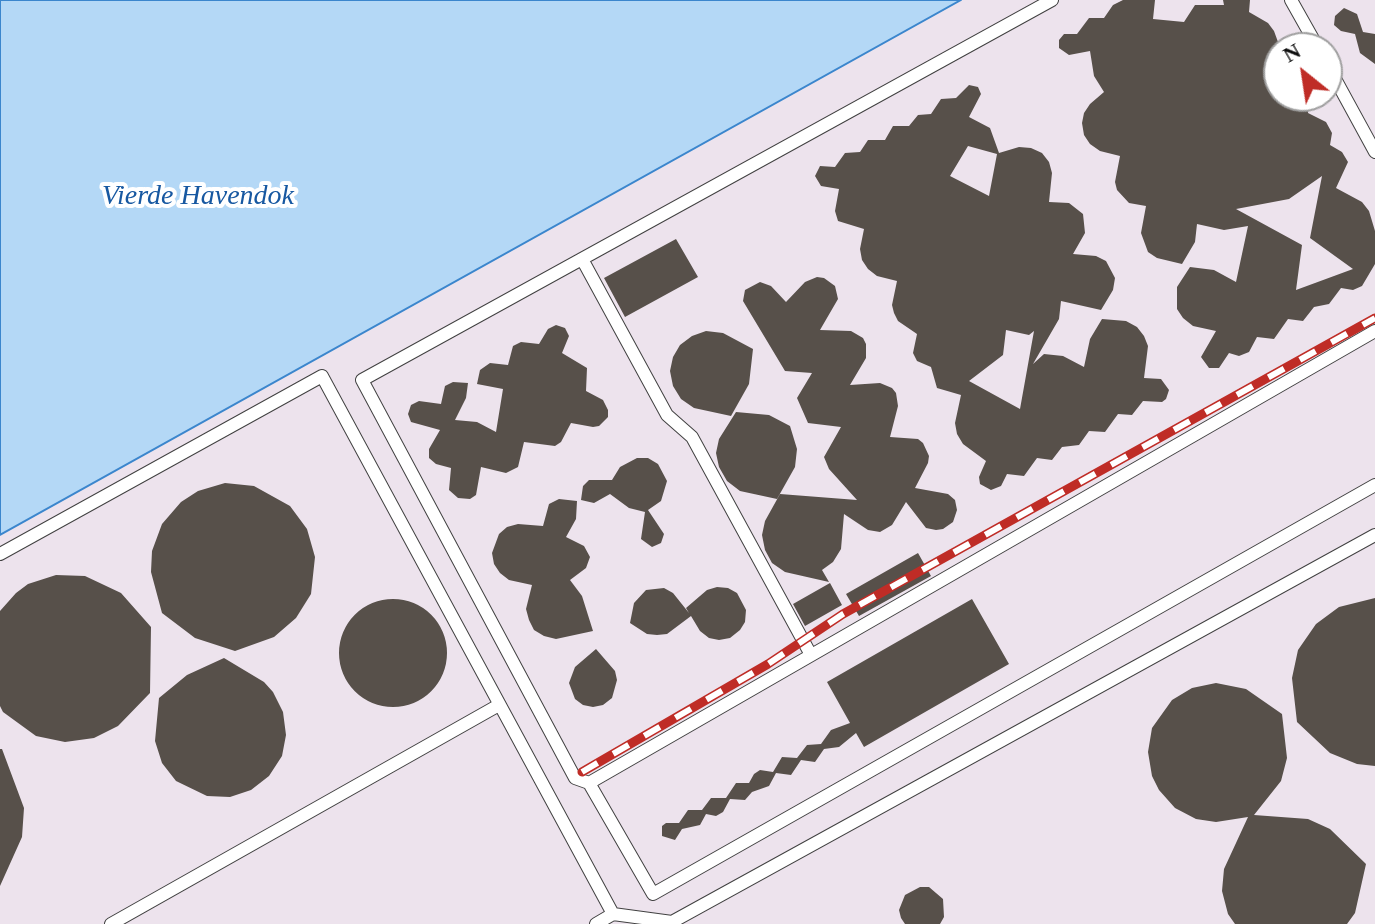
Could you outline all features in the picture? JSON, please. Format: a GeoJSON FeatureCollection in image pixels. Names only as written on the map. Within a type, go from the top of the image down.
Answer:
{"type":"FeatureCollection","features":[{"type":"Feature","properties":{"kind":"lane"},"geometry":{"type":"LineString","coordinates":[[1052,0],[362,380],[575,778],[589,783],[653,894],[1375,485]]}},
{"type":"Feature","properties":{"kind":"lane"},"geometry":{"type":"LineString","coordinates":[[1291,0],[1309,32]]}},
{"type":"Feature","properties":{"kind":"lane"},"geometry":{"type":"LineString","coordinates":[[1343,93],[1375,152]]}},
{"type":"Feature","properties":{"kind":"lane"},"geometry":{"type":"LineString","coordinates":[[582,259],[667,415],[692,437],[811,655]]}},
{"type":"Feature","properties":{"kind":"lane"},"geometry":{"type":"LineString","coordinates":[[589,783],[1375,331]]}},
{"type":"Feature","properties":{"kind":"lane"},"geometry":{"type":"LineString","coordinates":[[0,554],[322,376],[613,914]]}},
{"type":"Feature","properties":{"kind":"lane"},"geometry":{"type":"LineString","coordinates":[[596,924],[613,914],[672,922],[1375,535]]}},
{"type":"Feature","properties":{"kind":"lane"},"geometry":{"type":"LineString","coordinates":[[111,924],[499,705]]}},
{"type":"Feature","properties":{"kind":"shaded area"},"geometry":{"type":"Polygon","coordinates":[[[961,0],[1375,0],[1375,924],[0,924],[0,535],[961,0]]]}},
{"type":"Feature","properties":{"kind":"water","name":"Vierde Havendok"},"geometry":{"type":"Polygon","coordinates":[[[0,0],[961,0],[0,535],[0,0]]]}},
{"type":"Feature","properties":{"kind":"building"},"geometry":{"type":"Polygon","coordinates":[[[1123,0],[1155,0],[1153,19],[1184,22],[1195,5],[1224,5],[1223,0],[1250,0],[1249,12],[1268,23],[1274,32],[1263,32],[1263,112],[1308,112],[1326,122],[1332,133],[1330,145],[1342,152],[1348,162],[1336,188],[1362,202],[1369,211],[1375,231],[1375,264],[1362,286],[1353,290],[1341,288],[1329,304],[1314,307],[1303,321],[1288,319],[1274,339],[1257,337],[1249,352],[1239,356],[1229,353],[1219,368],[1209,368],[1201,357],[1216,331],[1193,326],[1183,318],[1177,309],[1177,287],[1190,267],[1214,270],[1236,282],[1248,226],[1224,230],[1197,224],[1195,242],[1182,264],[1157,258],[1148,252],[1141,233],[1146,206],[1129,203],[1117,190],[1115,182],[1120,156],[1100,151],[1084,135],[1084,113],[1104,92],[1094,76],[1090,51],[1069,55],[1059,48],[1059,40],[1064,34],[1077,34],[1089,18],[1104,18],[1113,5],[1123,0]],[[1322,176],[1289,199],[1236,209],[1302,245],[1296,290],[1353,269],[1310,238],[1322,176]]]}},
{"type":"Feature","properties":{"kind":"building"},"geometry":{"type":"Polygon","coordinates":[[[1344,8],[1357,14],[1363,32],[1375,34],[1375,64],[1360,53],[1355,34],[1341,31],[1334,25],[1335,16],[1344,8]]]}},
{"type":"Feature","properties":{"kind":"building"},"geometry":{"type":"Polygon","coordinates":[[[969,85],[978,87],[981,94],[969,117],[990,128],[999,153],[1019,147],[1042,153],[1052,173],[1049,202],[1069,203],[1083,214],[1085,233],[1073,254],[1096,256],[1106,261],[1115,278],[1113,290],[1101,310],[1061,301],[1059,319],[1033,364],[1044,354],[1063,356],[1084,367],[1090,339],[1102,319],[1126,321],[1137,327],[1148,346],[1144,378],[1161,379],[1169,390],[1162,402],[1143,401],[1132,415],[1118,414],[1105,432],[1089,431],[1079,445],[1062,447],[1052,460],[1037,458],[1024,476],[1007,474],[1001,486],[991,490],[980,484],[979,477],[986,461],[963,444],[957,434],[955,423],[961,395],[937,388],[931,367],[917,361],[913,353],[917,334],[898,321],[892,305],[897,281],[877,276],[868,269],[860,249],[864,229],[838,221],[835,211],[839,189],[821,186],[815,176],[820,166],[835,167],[845,153],[860,152],[868,140],[885,140],[893,126],[909,126],[918,115],[931,114],[941,99],[956,98],[969,85]],[[968,146],[950,176],[989,196],[997,154],[968,146]],[[1006,330],[1003,355],[969,381],[1020,409],[1034,331],[1029,335],[1006,330]]]}},
{"type":"Feature","properties":{"kind":"building"},"geometry":{"type":"Polygon","coordinates":[[[676,239],[698,277],[625,317],[604,278],[676,239]]]}},
{"type":"Feature","properties":{"kind":"building"},"geometry":{"type":"Polygon","coordinates":[[[817,277],[835,286],[838,299],[820,330],[851,331],[863,338],[866,344],[866,358],[850,385],[880,383],[892,388],[898,406],[890,437],[918,439],[929,456],[915,488],[948,494],[955,500],[957,510],[953,522],[936,530],[926,528],[906,502],[892,525],[880,532],[868,530],[844,514],[841,549],[833,562],[822,570],[829,582],[785,572],[772,563],[762,535],[765,521],[780,494],[857,500],[829,469],[824,457],[841,427],[808,423],[797,398],[812,373],[785,371],[743,301],[745,290],[760,282],[771,286],[786,302],[805,282],[817,277]]]}},
{"type":"Feature","properties":{"kind":"building"},"geometry":{"type":"Polygon","coordinates":[[[556,325],[565,328],[569,336],[562,353],[587,368],[586,391],[603,400],[608,417],[599,426],[593,427],[571,423],[561,442],[555,446],[524,442],[518,467],[506,473],[481,467],[476,495],[470,499],[458,498],[449,490],[451,468],[436,464],[429,458],[429,449],[440,430],[411,422],[408,414],[411,405],[419,401],[441,404],[445,386],[453,382],[468,383],[466,398],[455,420],[477,422],[496,432],[503,389],[477,384],[480,370],[490,363],[508,365],[513,346],[521,342],[539,344],[548,329],[556,325]]]}},
{"type":"Feature","properties":{"kind":"building"},"geometry":{"type":"Polygon","coordinates":[[[706,331],[723,333],[753,349],[749,384],[731,416],[694,408],[681,399],[673,386],[670,371],[680,345],[706,331]]]}},
{"type":"Feature","properties":{"kind":"building"},"geometry":{"type":"Polygon","coordinates":[[[736,412],[769,415],[790,426],[797,449],[795,467],[777,499],[740,491],[727,481],[719,467],[716,453],[719,439],[736,412]]]}},
{"type":"Feature","properties":{"kind":"building"},"geometry":{"type":"Polygon","coordinates":[[[637,458],[648,458],[658,464],[667,481],[661,501],[648,510],[664,534],[661,543],[652,547],[641,539],[645,512],[629,508],[610,494],[594,503],[581,500],[583,486],[589,480],[612,480],[620,467],[637,458]]]}},
{"type":"Feature","properties":{"kind":"building"},"geometry":{"type":"Polygon","coordinates":[[[225,483],[254,486],[290,506],[307,529],[315,557],[311,594],[296,618],[274,637],[235,651],[195,638],[162,613],[151,572],[152,551],[162,524],[181,502],[198,491],[225,483]]]}},
{"type":"Feature","properties":{"kind":"building"},"geometry":{"type":"Polygon","coordinates":[[[559,499],[577,501],[576,519],[566,537],[584,546],[590,557],[586,568],[570,580],[582,596],[593,631],[556,639],[534,630],[529,620],[526,609],[532,585],[509,580],[500,573],[492,553],[499,534],[507,527],[518,524],[543,526],[549,504],[559,499]]]}},
{"type":"Feature","properties":{"kind":"building"},"geometry":{"type":"Polygon","coordinates":[[[918,553],[931,576],[859,616],[846,594],[918,553]]]}},
{"type":"Feature","properties":{"kind":"building"},"geometry":{"type":"Polygon","coordinates":[[[56,575],[85,576],[121,593],[151,627],[150,693],[118,726],[94,738],[65,742],[36,736],[3,712],[0,706],[0,611],[28,584],[56,575]]]}},
{"type":"Feature","properties":{"kind":"building"},"geometry":{"type":"Polygon","coordinates":[[[830,583],[842,605],[805,626],[793,604],[830,583]]]}},
{"type":"Feature","properties":{"kind":"building"},"geometry":{"type":"Polygon","coordinates":[[[717,587],[737,593],[746,610],[745,622],[730,638],[709,638],[700,631],[691,616],[667,634],[647,634],[630,623],[634,603],[646,590],[664,588],[673,593],[689,613],[686,608],[707,590],[717,587]]]}},
{"type":"Feature","properties":{"kind":"building"},"geometry":{"type":"Polygon","coordinates":[[[1375,598],[1375,766],[1357,764],[1330,753],[1297,722],[1292,678],[1298,650],[1316,624],[1339,607],[1375,598]]]}},
{"type":"Feature","properties":{"kind":"building"},"geometry":{"type":"Polygon","coordinates":[[[393,599],[414,603],[431,615],[443,632],[447,653],[443,674],[431,691],[414,703],[393,707],[372,703],[355,691],[343,674],[339,653],[343,632],[355,615],[372,603],[393,599]]]}},
{"type":"Feature","properties":{"kind":"building"},"geometry":{"type":"Polygon","coordinates":[[[972,599],[1009,664],[864,747],[856,733],[839,747],[824,749],[815,762],[801,760],[791,775],[776,773],[769,786],[752,792],[745,800],[730,799],[723,812],[716,816],[706,814],[700,825],[682,829],[675,840],[662,836],[662,826],[666,823],[679,823],[688,810],[702,810],[711,798],[726,798],[736,783],[749,783],[760,770],[773,772],[782,757],[797,758],[807,745],[821,744],[831,730],[850,723],[827,682],[972,599]]]}},
{"type":"Feature","properties":{"kind":"building"},"geometry":{"type":"Polygon","coordinates":[[[596,649],[615,671],[617,680],[612,698],[603,705],[593,707],[575,699],[569,683],[575,667],[596,649]]]}},
{"type":"Feature","properties":{"kind":"building"},"geometry":{"type":"Polygon","coordinates":[[[224,658],[264,682],[273,692],[283,712],[286,735],[282,756],[269,776],[251,790],[230,797],[207,796],[176,781],[162,763],[155,741],[159,698],[187,675],[224,658]]]}},
{"type":"Feature","properties":{"kind":"building"},"geometry":{"type":"Polygon","coordinates":[[[1216,683],[1246,689],[1282,714],[1287,758],[1281,781],[1254,815],[1308,819],[1330,829],[1366,864],[1355,913],[1347,924],[1235,924],[1228,914],[1222,891],[1224,869],[1248,817],[1216,822],[1196,819],[1175,808],[1159,790],[1152,776],[1148,752],[1152,728],[1172,700],[1192,688],[1216,683]]]}},
{"type":"Feature","properties":{"kind":"building"},"geometry":{"type":"Polygon","coordinates":[[[0,749],[24,808],[22,837],[0,886],[0,749]]]}},
{"type":"Feature","properties":{"kind":"building"},"geometry":{"type":"Polygon","coordinates":[[[920,887],[929,887],[943,899],[944,917],[940,924],[905,924],[901,918],[899,910],[905,895],[920,887]]]}},
{"type":"Feature","properties":{"kind":"railway"},"geometry":{"type":"LineString","coordinates":[[582,772],[768,664],[843,614],[1375,318]]}}]}
